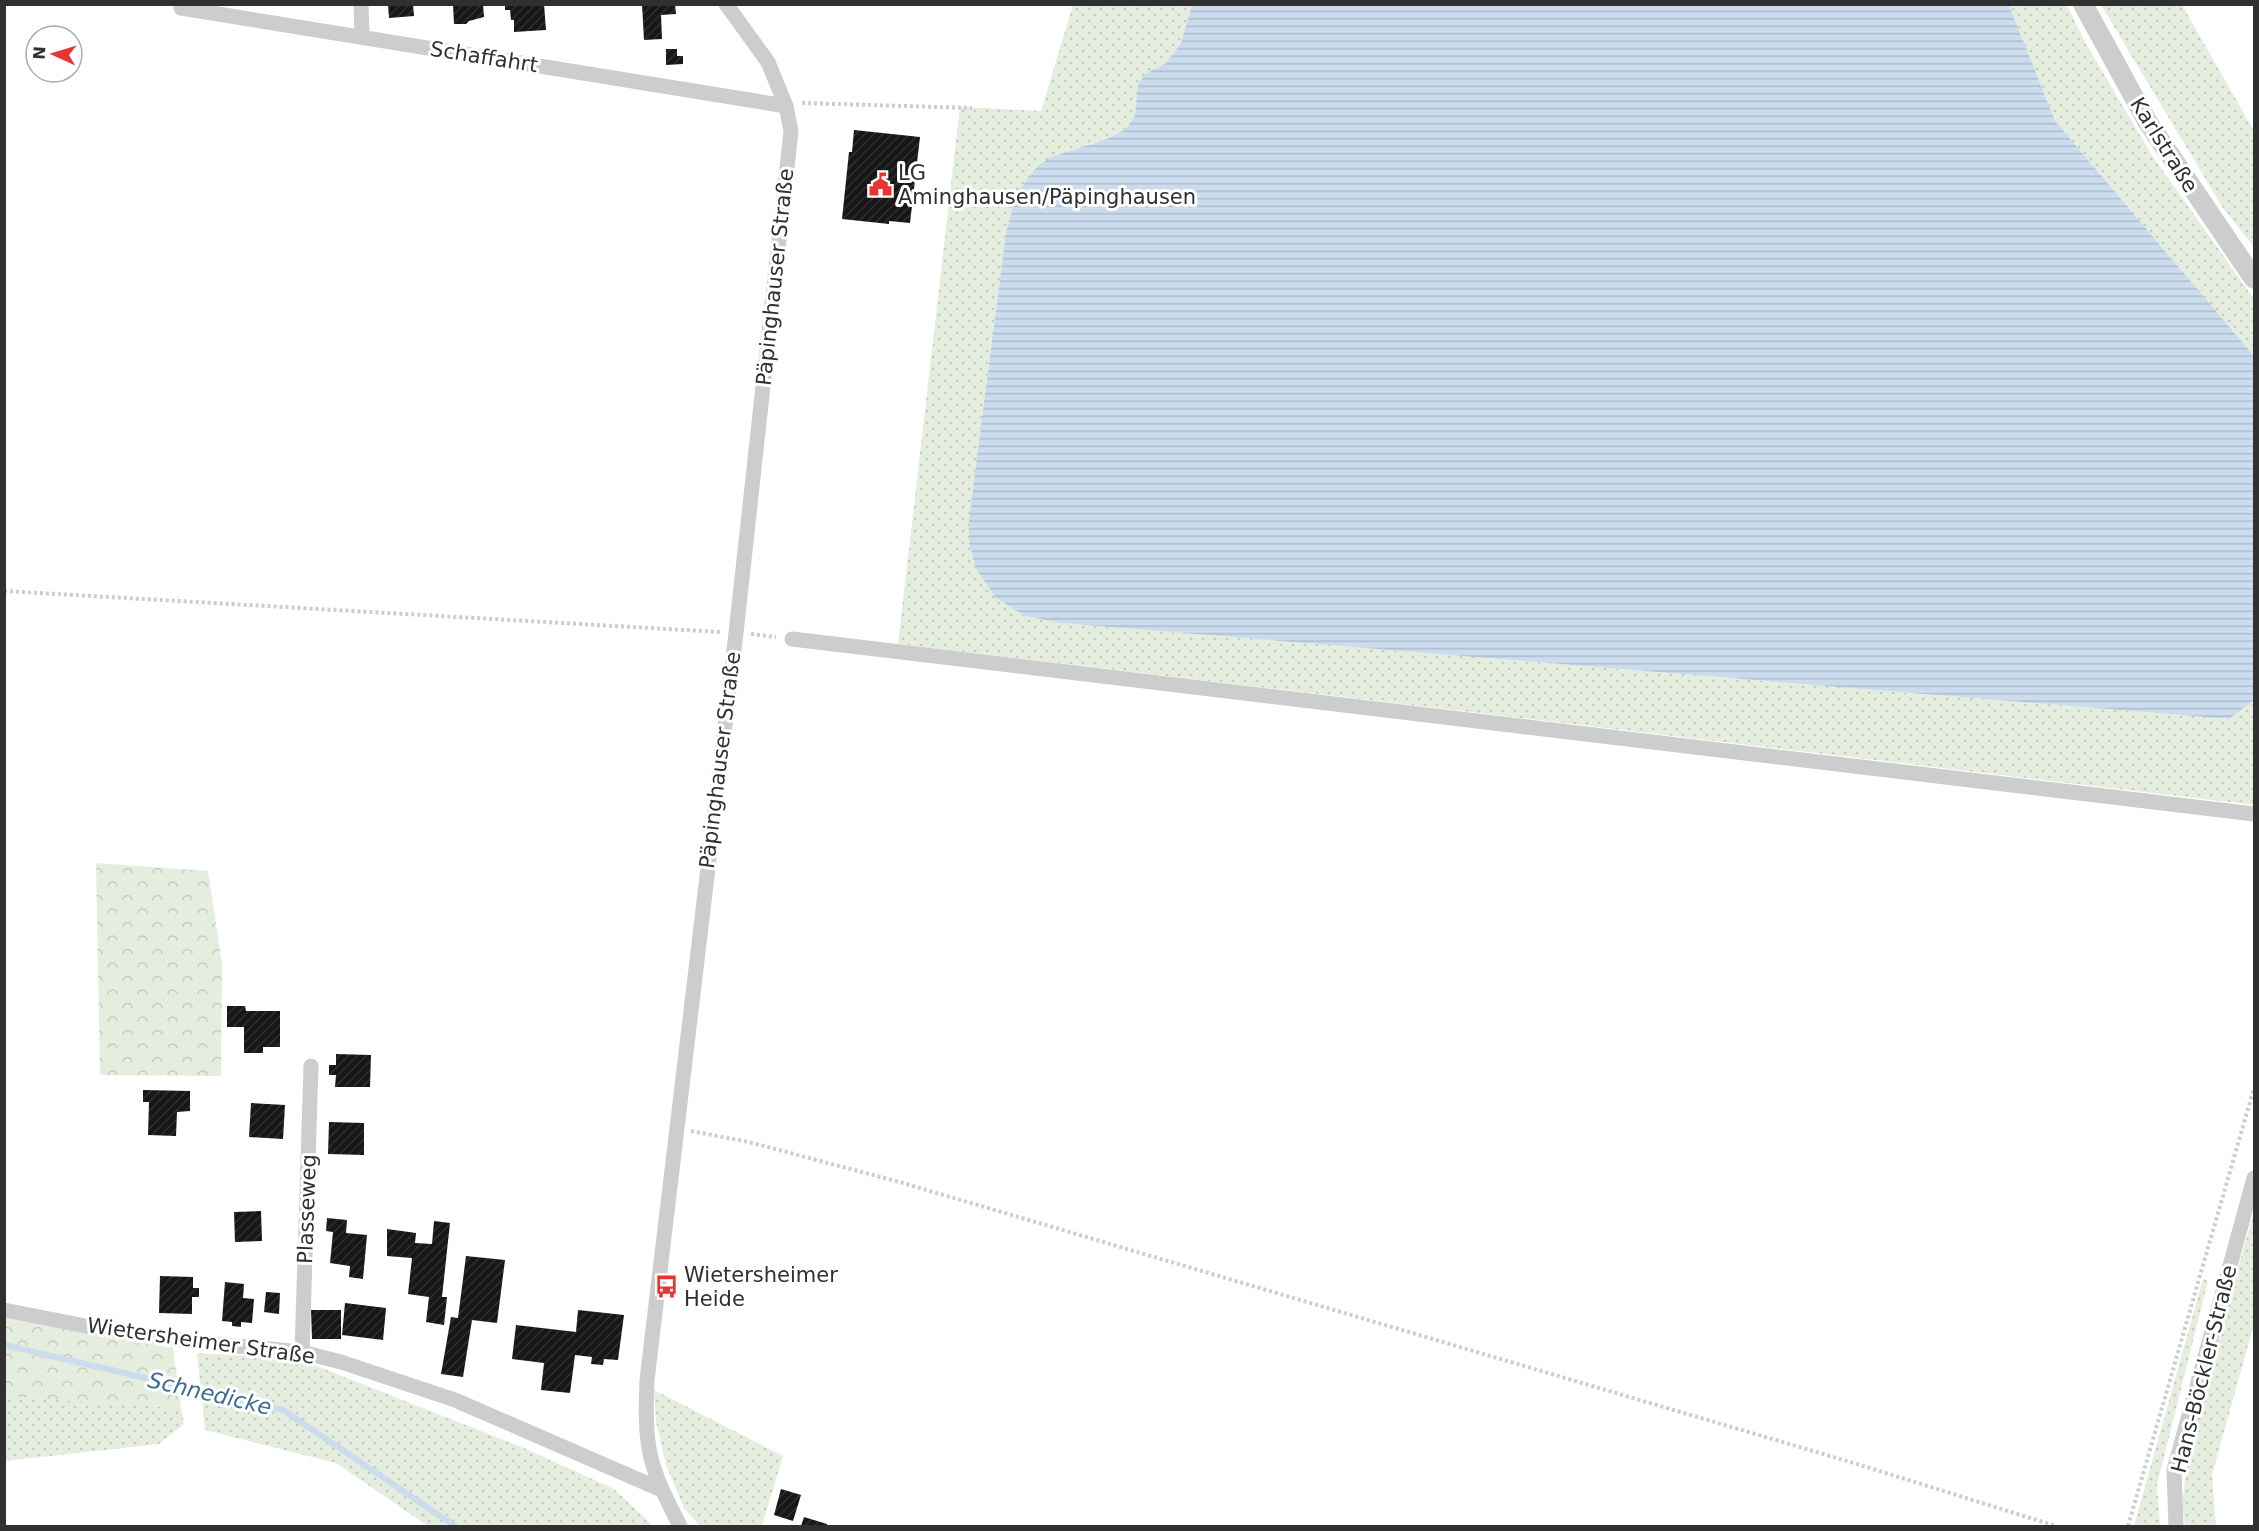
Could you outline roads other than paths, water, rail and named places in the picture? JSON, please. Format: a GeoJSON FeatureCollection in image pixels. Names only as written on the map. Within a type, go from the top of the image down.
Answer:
{"type":"FeatureCollection","features":[{"type":"Feature","properties":{"kind":"street"},"geometry":{"type":"LineString","coordinates":[[361,4],[362,37]]}},
{"type":"Feature","properties":{"kind":"street","name":"Päpinghauser Straße"},"geometry":{"type":"LineString","coordinates":[[680,1527],[662,1490],[651,1458],[646,1419],[647,1380],[736,633],[791,131],[786,106],[768,62],[726,4]]}},
{"type":"Feature","properties":{"kind":"street","name":"Karlstraße"},"geometry":{"type":"LineString","coordinates":[[2084,4],[2147,121],[2254,279]]}},
{"type":"Feature","properties":{"kind":"street","name":"Schaffahrt"},"geometry":{"type":"LineString","coordinates":[[181,8],[786,106]]}},
{"type":"Feature","properties":{"kind":"street"},"geometry":{"type":"LineString","coordinates":[[792,639],[2254,814]]}},
{"type":"Feature","properties":{"kind":"street","name":"Plasseweg"},"geometry":{"type":"LineString","coordinates":[[302,1352],[311,1066]]}},
{"type":"Feature","properties":{"kind":"street","name":"Hans-Böckler-Straße"},"geometry":{"type":"LineString","coordinates":[[2176,1527],[2174,1470],[2254,1178]]}},
{"type":"Feature","properties":{"kind":"street","name":"Wietersheimer Straße"},"geometry":{"type":"LineString","coordinates":[[4,1310],[91,1327],[203,1343],[302,1352],[383,1375],[455,1400],[662,1490]]}},
{"type":"Feature","properties":{"kind":"water"},"geometry":{"type":"Polygon","coordinates":[[[1192,5],[2009,5],[2055,121],[2254,356],[2254,700],[2229,719],[1061,623],[1025,616],[996,598],[976,569],[969,543],[969,519],[1006,232],[1016,195],[1037,167],[1051,157],[1107,139],[1126,129],[1135,115],[1138,84],[1145,74],[1166,63],[1181,43],[1192,5]]]}},
{"type":"Feature","properties":{"kind":"waterway","name":"Schnedicke"},"geometry":{"type":"LineString","coordinates":[[4,1345],[283,1410],[455,1526]]}},
{"type":"Feature","properties":{"kind":"place","name":"LG Aminghausen/Päpinghausen"},"geometry":{"type":"Point","coordinates":[880,185]}},
{"type":"Feature","properties":{"kind":"place","name":"Wietersheimer Heide"},"geometry":{"type":"Point","coordinates":[666,1287]}}]}
